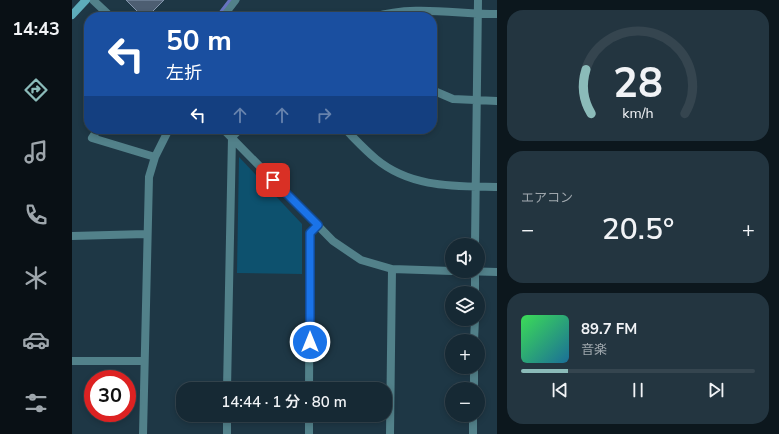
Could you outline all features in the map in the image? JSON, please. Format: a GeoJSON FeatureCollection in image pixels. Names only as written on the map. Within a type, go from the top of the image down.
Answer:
{"type":"FeatureCollection","features":[{"type":"Feature","properties":{"kind":"street"},"geometry":{"type":"LineString","coordinates":[[72,15],[86,0]]}},
{"type":"Feature","properties":{"kind":"street"},"geometry":{"type":"LineString","coordinates":[[93,0],[106,12]]}},
{"type":"Feature","properties":{"kind":"street"},"geometry":{"type":"LineString","coordinates":[[475,238],[478,0]]}},
{"type":"Feature","properties":{"kind":"street"},"geometry":{"type":"LineString","coordinates":[[404,12],[436,12]]}},
{"type":"Feature","properties":{"kind":"street"},"geometry":{"type":"LineString","coordinates":[[437,12],[497,14]]}},
{"type":"Feature","properties":{"kind":"street"},"geometry":{"type":"LineString","coordinates":[[437,92],[453,99],[497,101]]}},
{"type":"Feature","properties":{"kind":"street"},"geometry":{"type":"LineString","coordinates":[[95,134],[92,138],[155,157]]}},
{"type":"Feature","properties":{"kind":"street"},"geometry":{"type":"LineString","coordinates":[[143,434],[146,234],[149,177],[155,157],[166,134]]}},
{"type":"Feature","properties":{"kind":"street"},"geometry":{"type":"LineString","coordinates":[[229,134],[333,242],[361,260],[392,269],[445,271]]}},
{"type":"Feature","properties":{"kind":"street"},"geometry":{"type":"LineString","coordinates":[[227,382],[232,137],[235,134]]}},
{"type":"Feature","properties":{"kind":"street"},"geometry":{"type":"LineString","coordinates":[[350,134],[376,159],[395,172],[414,180],[434,185],[497,187]]}},
{"type":"Feature","properties":{"kind":"street"},"geometry":{"type":"LineString","coordinates":[[309,382],[310,233],[318,225]]}},
{"type":"Feature","properties":{"kind":"street"},"geometry":{"type":"LineString","coordinates":[[72,236],[146,234]]}},
{"type":"Feature","properties":{"kind":"street"},"geometry":{"type":"LineString","coordinates":[[390,434],[392,269]]}},
{"type":"Feature","properties":{"kind":"street"},"geometry":{"type":"LineString","coordinates":[[485,271],[497,272]]}},
{"type":"Feature","properties":{"kind":"street"},"geometry":{"type":"LineString","coordinates":[[72,361],[144,361]]}},
{"type":"Feature","properties":{"kind":"street"},"geometry":{"type":"LineString","coordinates":[[226,434],[227,422]]}},
{"type":"Feature","properties":{"kind":"street"},"geometry":{"type":"LineString","coordinates":[[309,422],[309,434]]}},
{"type":"Feature","properties":{"kind":"street"},"geometry":{"type":"LineString","coordinates":[[473,422],[473,434]]}},
{"type":"Feature","properties":{"kind":"lane"},"geometry":{"type":"LineString","coordinates":[[227,12],[236,0]]}},
{"type":"Feature","properties":{"kind":"shaded area"},"geometry":{"type":"Polygon","coordinates":[[[239,157],[302,224],[302,274],[237,273],[239,157]]]}},
{"type":"Feature","properties":{"kind":"building"},"geometry":{"type":"Polygon","coordinates":[[[126,0],[164,0],[152,12],[138,12],[126,0]]]}},
{"type":"Feature","properties":{"kind":"waterway"},"geometry":{"type":"LineString","coordinates":[[222,12],[231,0]]}},
{"type":"Feature","properties":{"kind":"route"},"geometry":{"type":"LineString","coordinates":[[273,180],[304,213],[318,225],[310,233],[310,342]]}}]}
